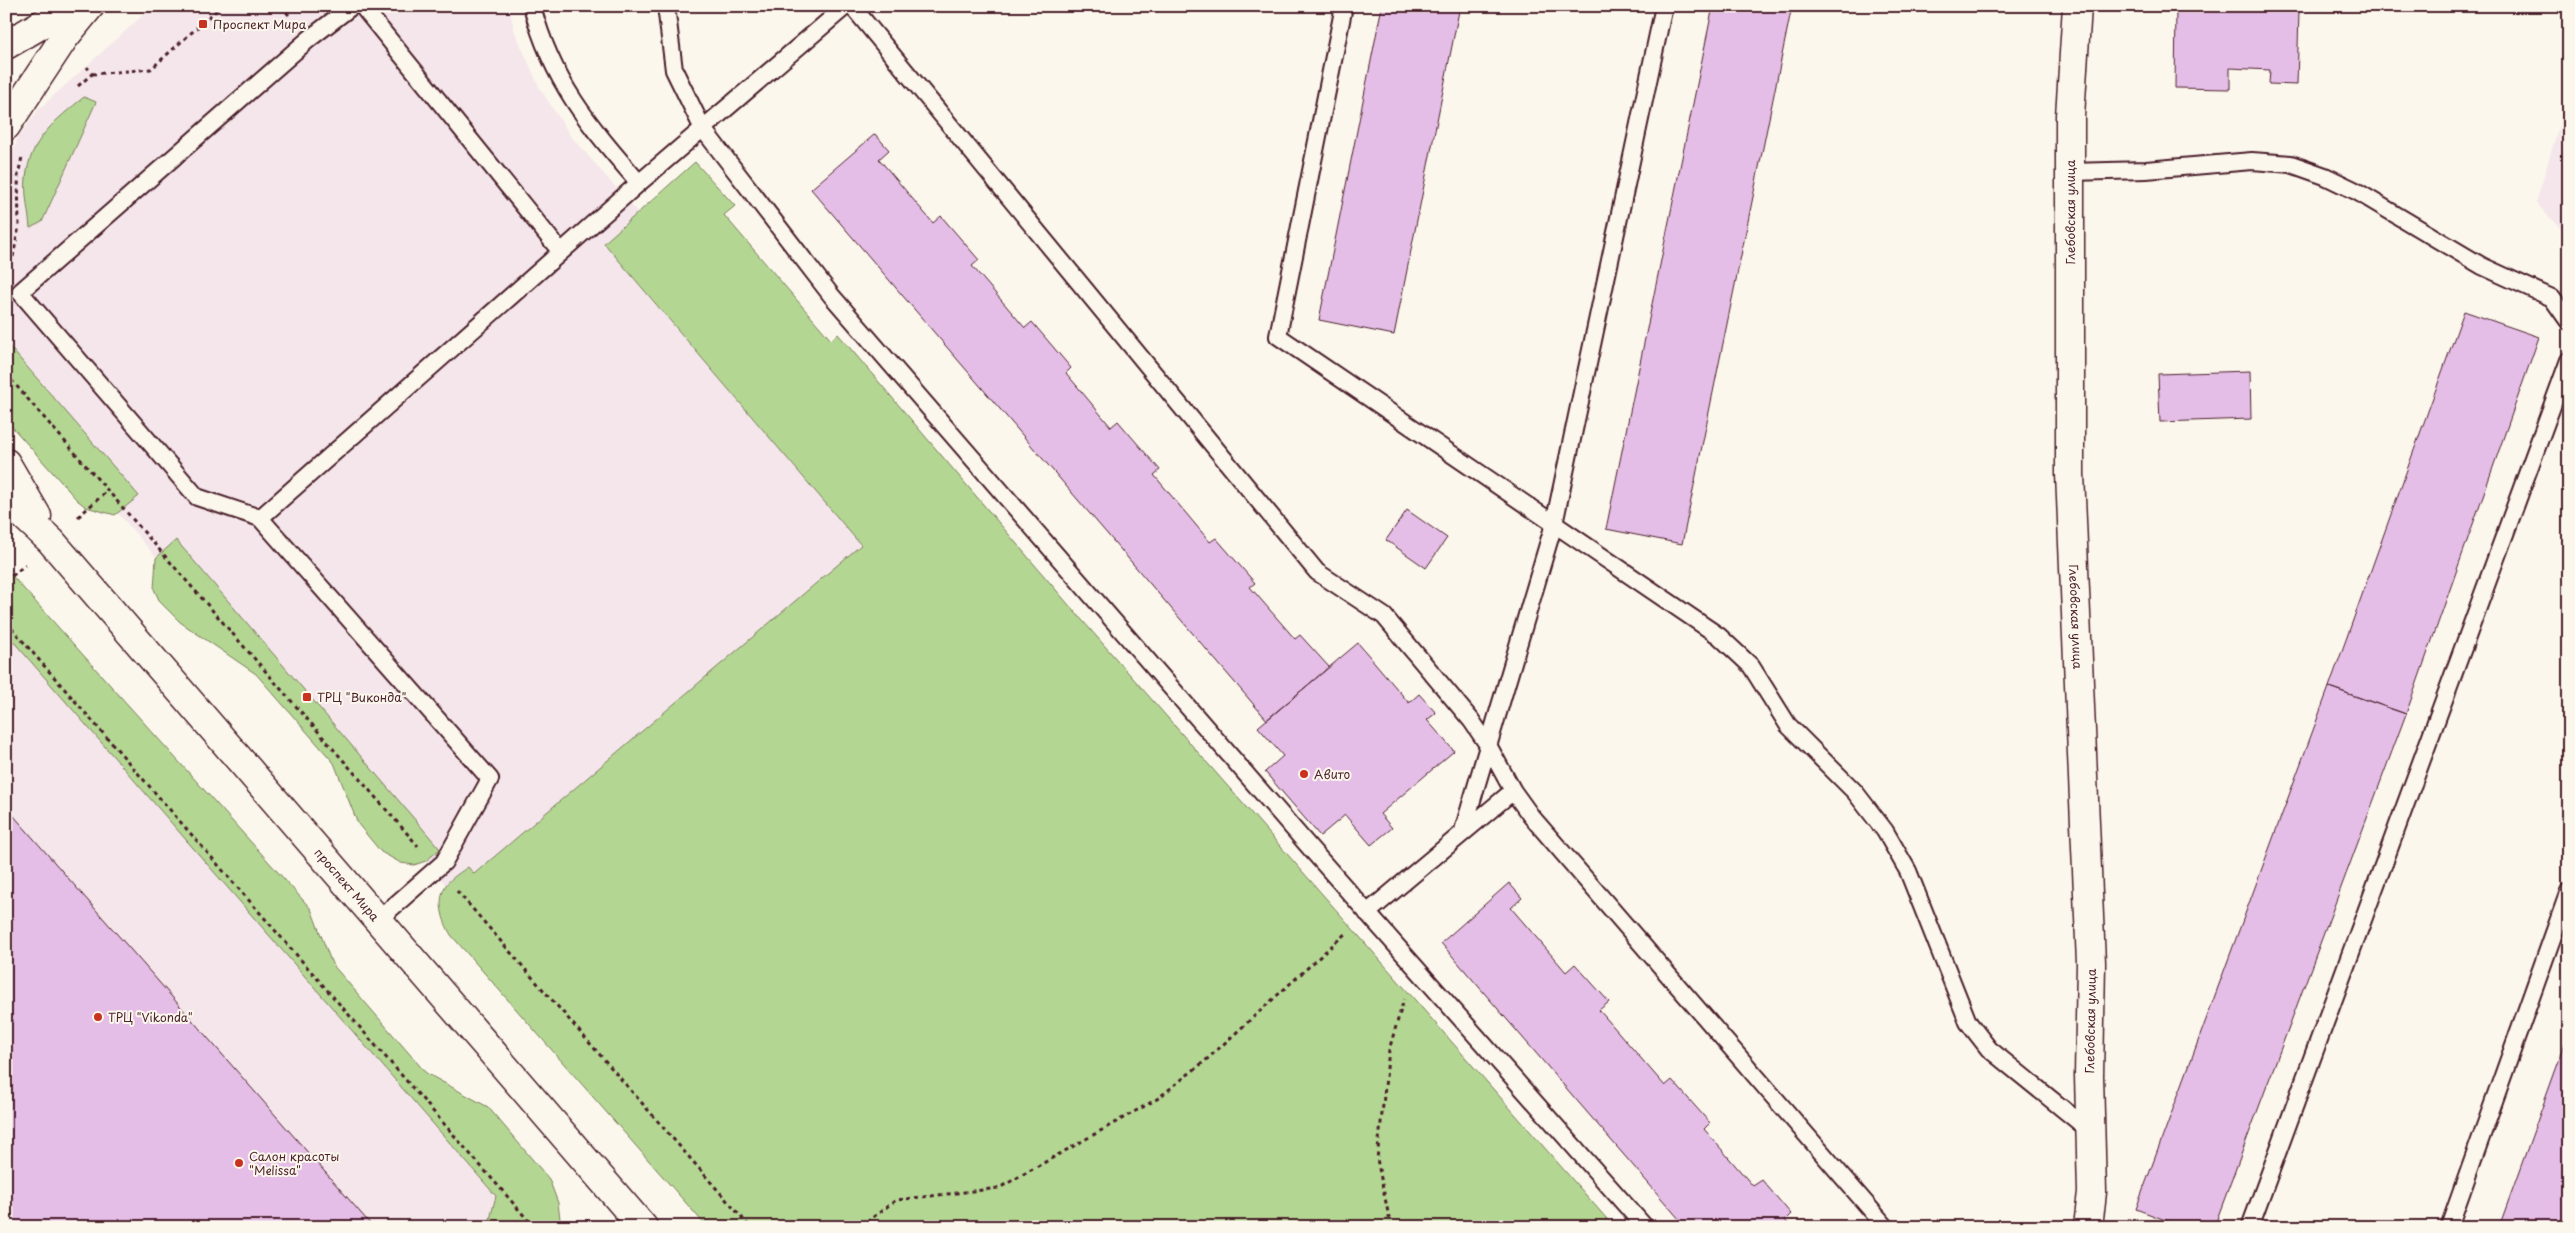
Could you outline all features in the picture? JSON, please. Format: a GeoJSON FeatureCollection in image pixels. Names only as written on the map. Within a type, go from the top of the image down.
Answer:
{"type":"FeatureCollection","features":[{"type":"Feature","properties":{"kind":"main road"},"geometry":{"type":"LineString","coordinates":[[6,46],[73,6]]}},
{"type":"Feature","properties":{"kind":"main road"},"geometry":{"type":"LineString","coordinates":[[6,126],[59,46],[90,6]]}},
{"type":"Feature","properties":{"kind":"main road","name":"Глебовская улица"},"geometry":{"type":"LineString","coordinates":[[2077,6],[2070,116],[2070,474],[2091,963],[2089,1130],[2092,1192],[2088,1227]]}},
{"type":"Feature","properties":{"kind":"main road","name":"проспект Мира"},"geometry":{"type":"LineString","coordinates":[[6,463],[52,541]]}},
{"type":"Feature","properties":{"kind":"main road","name":"проспект Мира"},"geometry":{"type":"LineString","coordinates":[[6,499],[52,541],[643,1227]]}},
{"type":"Feature","properties":{"kind":"lane"},"geometry":{"type":"LineString","coordinates":[[352,6],[309,38],[13,290],[197,497],[260,518],[490,779],[444,862],[378,920]]}},
{"type":"Feature","properties":{"kind":"lane"},"geometry":{"type":"LineString","coordinates":[[362,6],[561,252]]}},
{"type":"Feature","properties":{"kind":"lane"},"geometry":{"type":"LineString","coordinates":[[532,6],[553,68],[587,123],[639,183]]}},
{"type":"Feature","properties":{"kind":"lane"},"geometry":{"type":"LineString","coordinates":[[666,6],[674,70],[703,129],[831,295],[1368,913],[1645,1227]]}},
{"type":"Feature","properties":{"kind":"lane"},"geometry":{"type":"LineString","coordinates":[[260,518],[639,183],[846,6]]}},
{"type":"Feature","properties":{"kind":"lane"},"geometry":{"type":"LineString","coordinates":[[852,6],[1316,572],[1384,616],[1472,720],[1513,791],[1531,816],[1886,1227]]}},
{"type":"Feature","properties":{"kind":"lane"},"geometry":{"type":"LineString","coordinates":[[1344,6],[1278,336],[1719,636],[1751,666],[1788,725],[1855,792],[1886,831],[1908,871],[1968,1022],[1989,1049],[2089,1130]]}},
{"type":"Feature","properties":{"kind":"lane"},"geometry":{"type":"LineString","coordinates":[[1462,834],[1554,524],[1664,6]]}},
{"type":"Feature","properties":{"kind":"lane"},"geometry":{"type":"LineString","coordinates":[[2070,172],[2146,170],[2252,161],[2291,164],[2325,176],[2356,191],[2460,254],[2552,298],[2569,322]]}},
{"type":"Feature","properties":{"kind":"lane"},"geometry":{"type":"LineString","coordinates":[[2250,1227],[2569,360]]}},
{"type":"Feature","properties":{"kind":"lane"},"geometry":{"type":"LineString","coordinates":[[1368,913],[1513,791]]}},
{"type":"Feature","properties":{"kind":"lane"},"geometry":{"type":"LineString","coordinates":[[2449,1227],[2569,891]]}},
{"type":"Feature","properties":{"kind":"path"},"geometry":{"type":"LineString","coordinates":[[92,74],[151,69],[222,6]]}},
{"type":"Feature","properties":{"kind":"path"},"geometry":{"type":"LineString","coordinates":[[6,374],[750,1227]]}},
{"type":"Feature","properties":{"kind":"path"},"geometry":{"type":"LineString","coordinates":[[6,622],[534,1227]]}},
{"type":"Feature","properties":{"kind":"path"},"geometry":{"type":"LineString","coordinates":[[860,1227],[896,1200],[999,1188],[1157,1099],[1205,1061],[1368,913]]}},
{"type":"Feature","properties":{"kind":"path"},"geometry":{"type":"LineString","coordinates":[[1391,1227],[1377,1159],[1389,1050],[1414,965]]}},
{"type":"Feature","properties":{"kind":"shaded area"},"geometry":{"type":"Polygon","coordinates":[[[153,6],[509,6],[514,30],[539,87],[570,135],[638,213],[604,244],[861,545],[474,874],[467,867],[446,885],[426,861],[414,865],[401,863],[381,852],[358,824],[334,763],[256,674],[180,622],[160,602],[154,589],[156,557],[118,513],[115,515],[100,512],[86,507],[77,500],[6,420],[7,180],[17,139],[39,109],[153,6]]]}},
{"type":"Feature","properties":{"kind":"shaded area"},"geometry":{"type":"Polygon","coordinates":[[[2569,92],[2569,238],[2536,203],[2569,92]]]}},
{"type":"Feature","properties":{"kind":"shaded area"},"geometry":{"type":"Polygon","coordinates":[[[6,569],[311,909],[332,964],[426,1073],[488,1107],[549,1179],[558,1203],[560,1219],[557,1227],[6,1227],[6,569]]]}},
{"type":"Feature","properties":{"kind":"green space"},"geometry":{"type":"Polygon","coordinates":[[[84,97],[96,102],[42,222],[30,228],[26,197],[28,164],[39,141],[54,122],[84,97]]]}},
{"type":"Feature","properties":{"kind":"green space"},"geometry":{"type":"Polygon","coordinates":[[[695,162],[735,206],[724,215],[831,340],[838,334],[1068,604],[1614,1227],[707,1227],[451,935],[443,917],[441,898],[446,885],[456,875],[468,867],[474,874],[861,545],[604,243],[695,162]]]}},
{"type":"Feature","properties":{"kind":"green space"},"geometry":{"type":"Polygon","coordinates":[[[8,345],[139,496],[115,515],[86,507],[77,500],[6,420],[6,346],[8,345]]]}},
{"type":"Feature","properties":{"kind":"green space"},"geometry":{"type":"Polygon","coordinates":[[[176,540],[440,849],[426,861],[414,865],[401,863],[381,852],[358,824],[334,763],[256,674],[180,622],[160,602],[154,589],[156,558],[176,540]]]}},
{"type":"Feature","properties":{"kind":"green space"},"geometry":{"type":"Polygon","coordinates":[[[6,569],[311,909],[332,964],[426,1073],[488,1107],[549,1179],[558,1203],[560,1219],[557,1227],[488,1227],[496,1196],[6,633],[6,569]]]}},
{"type":"Feature","properties":{"kind":"building"},"geometry":{"type":"Polygon","coordinates":[[[1382,6],[1460,6],[1394,335],[1319,320],[1382,6]]]}},
{"type":"Feature","properties":{"kind":"building"},"geometry":{"type":"Polygon","coordinates":[[[1713,6],[1792,6],[1682,544],[1606,529],[1713,6]]]}},
{"type":"Feature","properties":{"kind":"building"},"geometry":{"type":"Polygon","coordinates":[[[2176,8],[2299,11],[2297,85],[2269,84],[2270,70],[2230,68],[2230,89],[2175,88],[2176,8]]]}},
{"type":"Feature","properties":{"kind":"building"},"geometry":{"type":"Polygon","coordinates":[[[875,134],[889,150],[879,159],[933,223],[941,216],[979,260],[972,266],[1025,328],[1032,322],[1071,368],[1066,373],[1111,427],[1118,421],[1160,470],[1154,475],[1210,542],[1216,538],[1255,583],[1250,587],[1295,639],[1300,635],[1329,667],[1267,720],[811,189],[875,134]]]}},
{"type":"Feature","properties":{"kind":"building"},"geometry":{"type":"Polygon","coordinates":[[[2464,311],[2539,337],[2406,714],[2329,687],[2464,311]]]}},
{"type":"Feature","properties":{"kind":"building"},"geometry":{"type":"Polygon","coordinates":[[[2250,371],[2251,419],[2160,422],[2158,374],[2250,371]]]}},
{"type":"Feature","properties":{"kind":"building"},"geometry":{"type":"Polygon","coordinates":[[[1407,510],[1447,538],[1426,568],[1386,540],[1407,510]]]}},
{"type":"Feature","properties":{"kind":"building"},"geometry":{"type":"Polygon","coordinates":[[[1358,643],[1409,703],[1419,694],[1436,713],[1427,720],[1454,751],[1380,814],[1392,828],[1371,845],[1345,815],[1320,836],[1265,772],[1283,756],[1258,727],[1358,643]]]}},
{"type":"Feature","properties":{"kind":"building"},"geometry":{"type":"Polygon","coordinates":[[[2329,687],[2406,714],[2214,1227],[2184,1227],[2136,1209],[2329,687]]]}},
{"type":"Feature","properties":{"kind":"building","name":"ТРЦ \"Vikonda\""},"geometry":{"type":"Polygon","coordinates":[[[6,807],[373,1227],[6,1227],[6,807]]]}},
{"type":"Feature","properties":{"kind":"building"},"geometry":{"type":"Polygon","coordinates":[[[1509,883],[1522,898],[1511,908],[1566,972],[1575,964],[1609,1002],[1599,1010],[1665,1086],[1672,1080],[1710,1123],[1704,1129],[1753,1186],[1762,1180],[1791,1214],[1785,1220],[1791,1227],[1686,1227],[1441,943],[1509,883]]]}},
{"type":"Feature","properties":{"kind":"building"},"geometry":{"type":"Polygon","coordinates":[[[2569,1033],[2569,1227],[2499,1227],[2569,1033]]]}},
{"type":"Feature","properties":{"kind":"place","name":"Проспект Мира"},"geometry":{"type":"Point","coordinates":[203,24]}},
{"type":"Feature","properties":{"kind":"place","name":"ТРЦ \"Виконда\""},"geometry":{"type":"Point","coordinates":[307,697]}},
{"type":"Feature","properties":{"kind":"place","name":"Авито"},"geometry":{"type":"Point","coordinates":[1304,774]}},
{"type":"Feature","properties":{"kind":"place","name":"ТРЦ \"Vikonda\""},"geometry":{"type":"Point","coordinates":[98,1017]}},
{"type":"Feature","properties":{"kind":"place","name":"Салон красоты \"Melissa\""},"geometry":{"type":"Point","coordinates":[239,1163]}}]}
